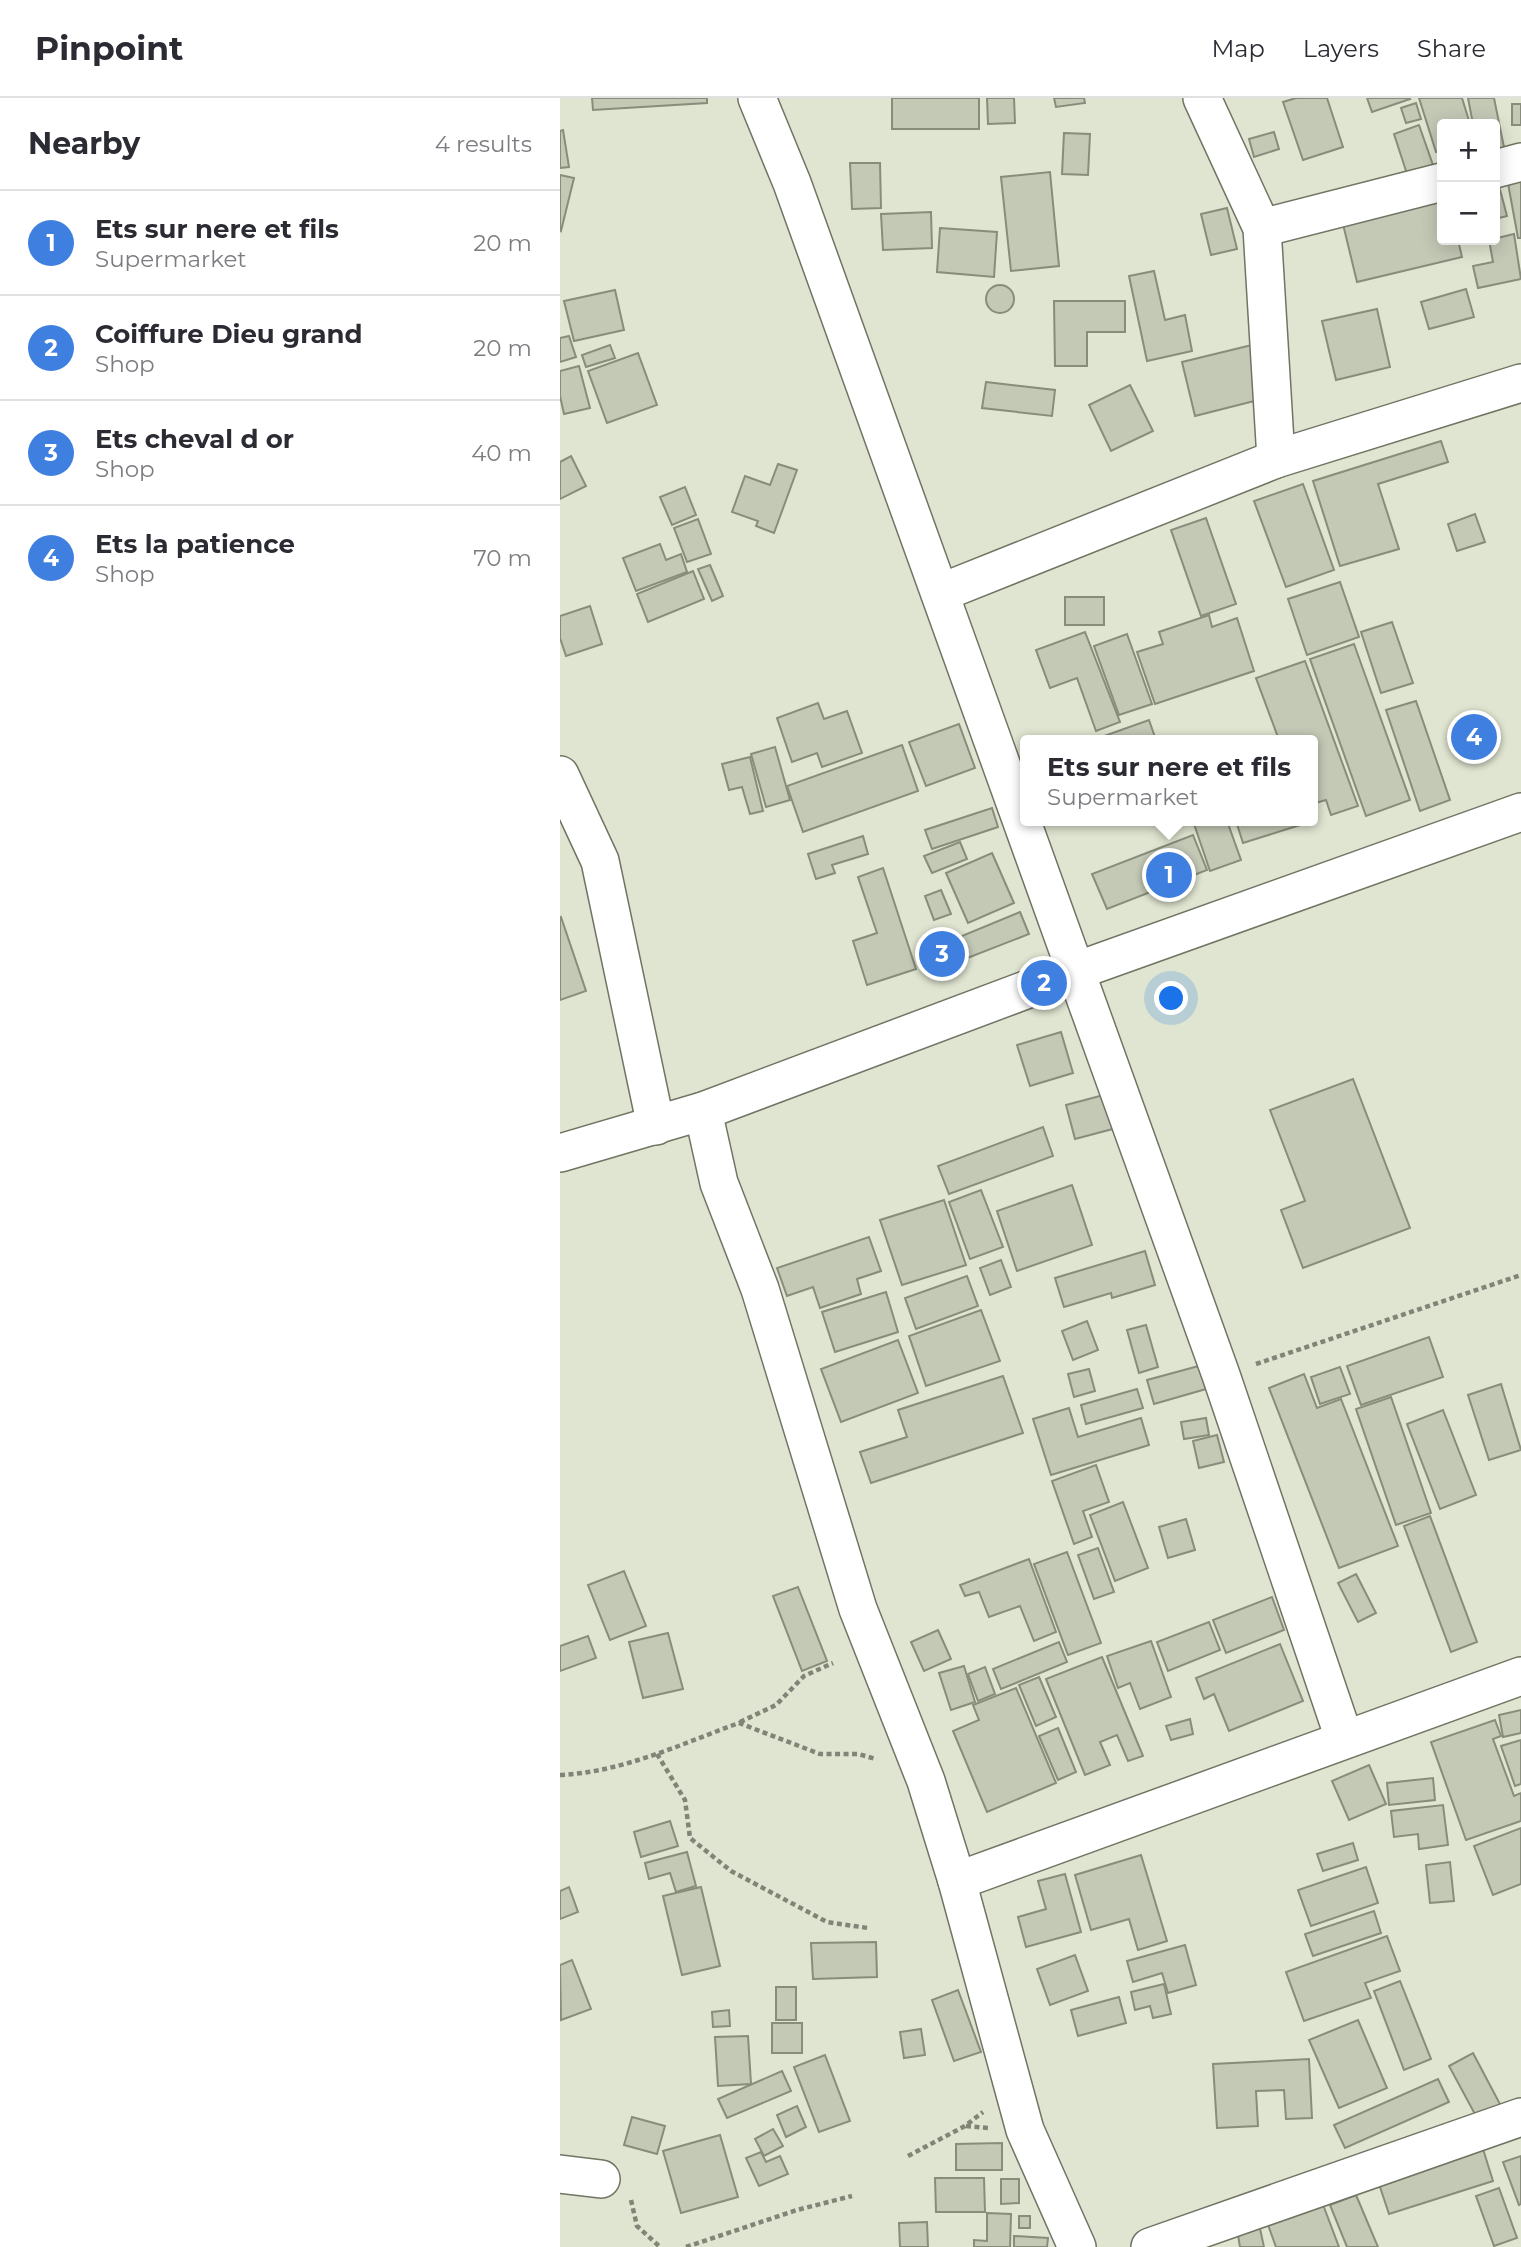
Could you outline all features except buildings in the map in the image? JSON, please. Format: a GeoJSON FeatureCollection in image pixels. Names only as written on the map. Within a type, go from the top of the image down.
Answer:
{"type":"FeatureCollection","features":[{"type":"Feature","properties":{"kind":"street"},"geometry":{"type":"LineString","coordinates":[[757,98],[797,196],[1020,815]]}},
{"type":"Feature","properties":{"kind":"street"},"geometry":{"type":"LineString","coordinates":[[1202,98],[1262,228],[1276,459]]}},
{"type":"Feature","properties":{"kind":"street"},"geometry":{"type":"LineString","coordinates":[[1500,168],[1521,162]]}},
{"type":"Feature","properties":{"kind":"street"},"geometry":{"type":"LineString","coordinates":[[1262,228],[1437,183]]}},
{"type":"Feature","properties":{"kind":"street"},"geometry":{"type":"LineString","coordinates":[[940,593],[1276,459],[1521,383]]}},
{"type":"Feature","properties":{"kind":"street"},"geometry":{"type":"LineString","coordinates":[[560,775],[600,861],[628,982],[656,1125]]}},
{"type":"Feature","properties":{"kind":"street"},"geometry":{"type":"LineString","coordinates":[[560,1153],[703,1111],[1076,971],[1521,812]]}},
{"type":"Feature","properties":{"kind":"street"},"geometry":{"type":"LineString","coordinates":[[1024,826],[1221,1375],[1344,1738]]}},
{"type":"Feature","properties":{"kind":"street"},"geometry":{"type":"LineString","coordinates":[[703,1111],[719,1183],[760,1289],[858,1609],[926,1781],[957,1881],[1025,2130],[1077,2247]]}},
{"type":"Feature","properties":{"kind":"street"},"geometry":{"type":"LineString","coordinates":[[957,1881],[1344,1738],[1521,1676]]}},
{"type":"Feature","properties":{"kind":"street"},"geometry":{"type":"LineString","coordinates":[[1150,2247],[1521,2117]]}},
{"type":"Feature","properties":{"kind":"street"},"geometry":{"type":"LineString","coordinates":[[560,2175],[601,2179]]}},
{"type":"Feature","properties":{"kind":"path"},"geometry":{"type":"LineString","coordinates":[[1221,1375],[1521,1275]]}},
{"type":"Feature","properties":{"kind":"path"},"geometry":{"type":"LineString","coordinates":[[560,1775],[609,1769],[739,1723],[776,1705],[804,1676],[833,1662]]}},
{"type":"Feature","properties":{"kind":"path"},"geometry":{"type":"LineString","coordinates":[[739,1723],[820,1754],[858,1754],[899,1766],[926,1781]]}},
{"type":"Feature","properties":{"kind":"path"},"geometry":{"type":"LineString","coordinates":[[657,1754],[685,1800],[690,1838],[731,1871],[827,1922],[868,1928]]}},
{"type":"Feature","properties":{"kind":"path"},"geometry":{"type":"LineString","coordinates":[[908,2155],[965,2126],[1012,2086]]}},
{"type":"Feature","properties":{"kind":"path"},"geometry":{"type":"LineString","coordinates":[[601,2179],[629,2192],[637,2226],[660,2247]]}},
{"type":"Feature","properties":{"kind":"path"},"geometry":{"type":"LineString","coordinates":[[686,2247],[797,2210],[852,2196]]}},
{"type":"Feature","properties":{"kind":"place","name":"Ets la patience"},"geometry":{"type":"Point","coordinates":[1474,737]}},
{"type":"Feature","properties":{"kind":"place","name":"Ets sur nere et fils"},"geometry":{"type":"Point","coordinates":[1169,875]}},
{"type":"Feature","properties":{"kind":"place","name":"Ets cheval d or"},"geometry":{"type":"Point","coordinates":[942,954]}},
{"type":"Feature","properties":{"kind":"place","name":"Coiffure Dieu grand"},"geometry":{"type":"Point","coordinates":[1044,983]}}]}
